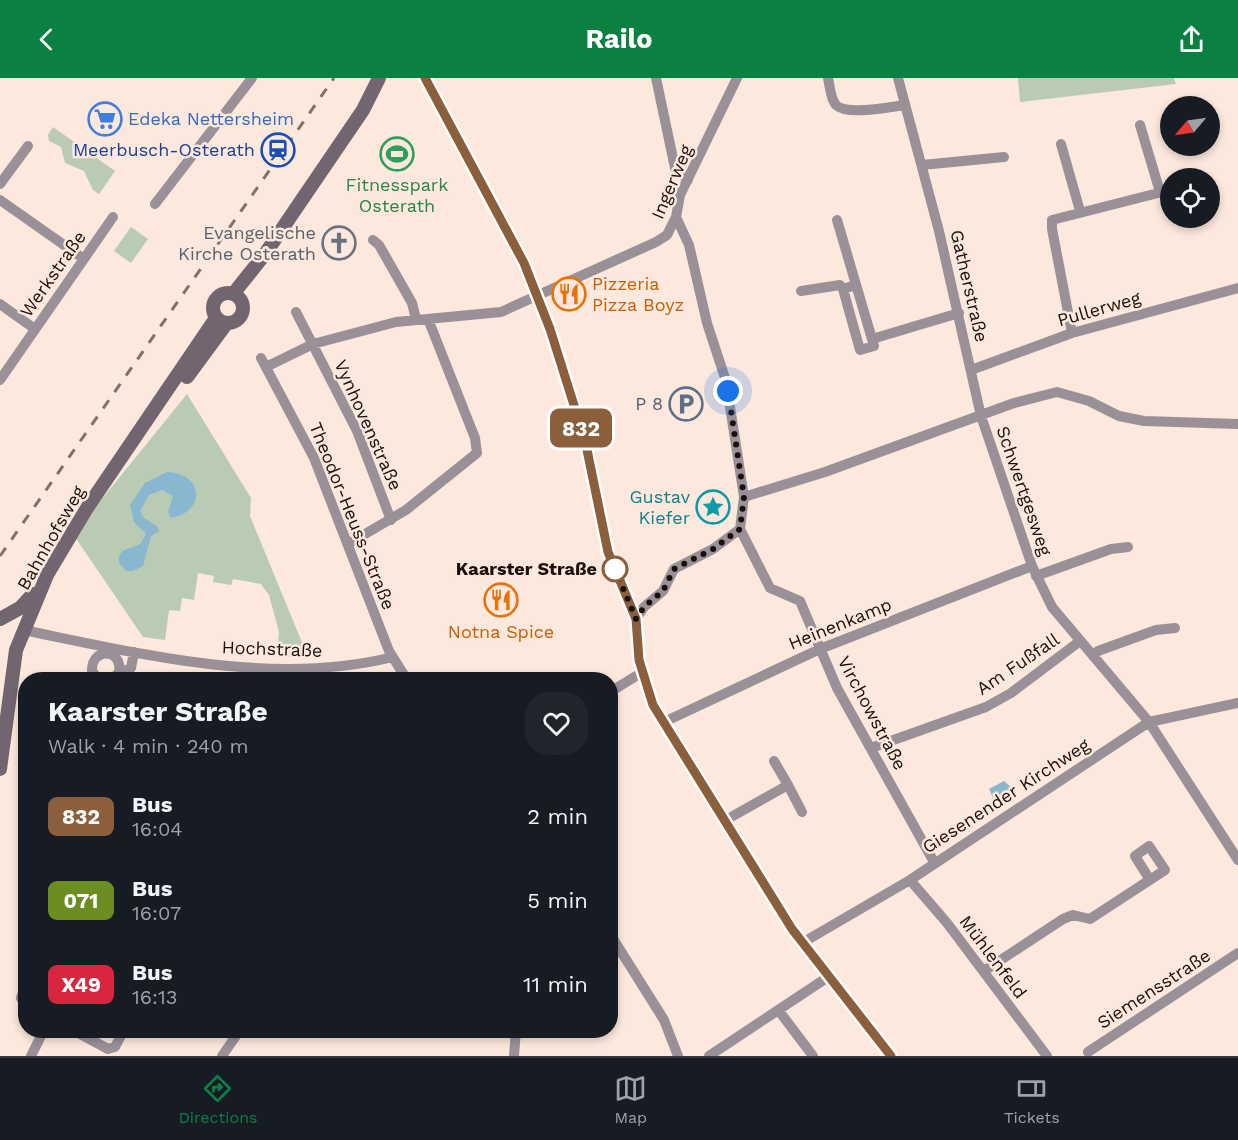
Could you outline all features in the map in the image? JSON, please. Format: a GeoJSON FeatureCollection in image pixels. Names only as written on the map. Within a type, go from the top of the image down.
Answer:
{"type":"FeatureCollection","features":[{"type":"Feature","properties":{"kind":"main road"},"geometry":{"type":"LineString","coordinates":[[369,102],[379,78]]}},
{"type":"Feature","properties":{"kind":"main road"},"geometry":{"type":"LineString","coordinates":[[237,297],[369,102],[390,78]]}},
{"type":"Feature","properties":{"kind":"main road"},"geometry":{"type":"LineString","coordinates":[[222,294],[237,297],[243,309],[239,319],[221,321],[213,305],[216,298],[222,294]]}},
{"type":"Feature","properties":{"kind":"main road","name":"Bahnhofsweg"},"geometry":{"type":"LineString","coordinates":[[0,769],[10,679],[23,630],[46,575],[87,508],[134,441],[181,385],[221,321]]}},
{"type":"Feature","properties":{"kind":"main road"},"geometry":{"type":"LineString","coordinates":[[0,619],[20,608],[46,575]]}},
{"type":"Feature","properties":{"kind":"main road"},"geometry":{"type":"LineString","coordinates":[[0,624],[23,630]]}},
{"type":"Feature","properties":{"kind":"street"},"geometry":{"type":"LineString","coordinates":[[155,204],[252,78]]}},
{"type":"Feature","properties":{"kind":"street"},"geometry":{"type":"LineString","coordinates":[[656,78],[675,168],[687,180]]}},
{"type":"Feature","properties":{"kind":"street","name":"Ingerweg"},"geometry":{"type":"LineString","coordinates":[[265,362],[313,344],[416,319],[501,312],[656,243],[667,235],[676,217],[680,195],[737,78]]}},
{"type":"Feature","properties":{"kind":"street"},"geometry":{"type":"LineString","coordinates":[[828,78],[832,99],[837,106],[847,110],[905,105]]}},
{"type":"Feature","properties":{"kind":"street","name":"Gatherstraße"},"geometry":{"type":"LineString","coordinates":[[898,78],[959,313],[981,416]]}},
{"type":"Feature","properties":{"kind":"street"},"geometry":{"type":"LineString","coordinates":[[426,80],[500,216],[538,297],[585,440],[605,540],[636,619],[641,673],[647,691],[724,820],[802,943],[891,1056]]}},
{"type":"Feature","properties":{"kind":"street"},"geometry":{"type":"LineString","coordinates":[[1140,125],[1160,177]]}},
{"type":"Feature","properties":{"kind":"street"},"geometry":{"type":"LineString","coordinates":[[1061,144],[1080,211]]}},
{"type":"Feature","properties":{"kind":"street"},"geometry":{"type":"LineString","coordinates":[[0,184],[28,146]]}},
{"type":"Feature","properties":{"kind":"street"},"geometry":{"type":"LineString","coordinates":[[922,165],[1004,157]]}},
{"type":"Feature","properties":{"kind":"street"},"geometry":{"type":"LineString","coordinates":[[1072,333],[1052,220],[1160,192]]}},
{"type":"Feature","properties":{"kind":"street"},"geometry":{"type":"LineString","coordinates":[[0,200],[84,259]]}},
{"type":"Feature","properties":{"kind":"street","name":"Werkstraße"},"geometry":{"type":"LineString","coordinates":[[0,380],[112,217]]}},
{"type":"Feature","properties":{"kind":"street"},"geometry":{"type":"LineString","coordinates":[[636,619],[644,607],[659,597],[674,569],[713,549],[740,529],[744,497],[726,381],[707,323],[689,245],[676,217]]}},
{"type":"Feature","properties":{"kind":"street"},"geometry":{"type":"LineString","coordinates":[[801,291],[840,285],[860,350],[874,346],[837,220]]}},
{"type":"Feature","properties":{"kind":"street"},"geometry":{"type":"LineString","coordinates":[[373,240],[380,245],[412,303],[416,319]]}},
{"type":"Feature","properties":{"kind":"street"},"geometry":{"type":"LineString","coordinates":[[843,289],[856,285]]}},
{"type":"Feature","properties":{"kind":"street","name":"Pullerweg"},"geometry":{"type":"LineString","coordinates":[[972,370],[1072,333],[1238,288]]}},
{"type":"Feature","properties":{"kind":"street"},"geometry":{"type":"LineString","coordinates":[[0,304],[35,329]]}},
{"type":"Feature","properties":{"kind":"street","name":"Vynhovenstraße"},"geometry":{"type":"LineString","coordinates":[[296,312],[357,431],[391,520]]}},
{"type":"Feature","properties":{"kind":"street"},"geometry":{"type":"LineString","coordinates":[[872,339],[959,313]]}},
{"type":"Feature","properties":{"kind":"street"},"geometry":{"type":"LineString","coordinates":[[348,544],[391,520],[477,453],[475,438],[428,319]]}},
{"type":"Feature","properties":{"kind":"street","name":"Theodor-Heuss-Straße"},"geometry":{"type":"LineString","coordinates":[[265,362],[314,458],[393,657],[402,672]]}},
{"type":"Feature","properties":{"kind":"street"},"geometry":{"type":"LineString","coordinates":[[744,497],[825,472],[1041,395],[1057,392],[1089,401],[1119,416],[1144,421],[1238,424]]}},
{"type":"Feature","properties":{"kind":"street","name":"Schwertgesweg"},"geometry":{"type":"LineString","coordinates":[[981,416],[1034,571],[1052,607],[1149,722],[1238,860]]}},
{"type":"Feature","properties":{"kind":"street","name":"Virchowstraße"},"geometry":{"type":"LineString","coordinates":[[740,529],[770,588],[800,601],[837,688],[934,862]]}},
{"type":"Feature","properties":{"kind":"street","name":"Schwertgesweg"},"geometry":{"type":"LineString","coordinates":[[1034,571],[1111,549],[1128,547]]}},
{"type":"Feature","properties":{"kind":"street","name":"Heinenkamp"},"geometry":{"type":"LineString","coordinates":[[664,722],[820,649],[1034,571]]}},
{"type":"Feature","properties":{"kind":"street"},"geometry":{"type":"LineString","coordinates":[[1093,656],[1098,651],[1156,630],[1175,628]]}},
{"type":"Feature","properties":{"kind":"street","name":"Hochstraße"},"geometry":{"type":"LineString","coordinates":[[23,630],[151,656],[266,668],[326,668],[393,657]]}},
{"type":"Feature","properties":{"kind":"street","name":"Am Fußfall"},"geometry":{"type":"LineString","coordinates":[[871,748],[987,707],[1011,693],[1080,641]]}},
{"type":"Feature","properties":{"kind":"street"},"geometry":{"type":"LineString","coordinates":[[124,672],[131,668],[134,652]]}},
{"type":"Feature","properties":{"kind":"street"},"geometry":{"type":"LineString","coordinates":[[95,672],[93,662],[102,653],[115,656],[120,663],[117,672]]}},
{"type":"Feature","properties":{"kind":"street"},"geometry":{"type":"LineString","coordinates":[[618,687],[641,673]]}},
{"type":"Feature","properties":{"kind":"street","name":"Giesenender Kirchweg"},"geometry":{"type":"LineString","coordinates":[[802,943],[910,880],[1149,722],[1238,703]]}},
{"type":"Feature","properties":{"kind":"street"},"geometry":{"type":"LineString","coordinates":[[774,761],[802,812]]}},
{"type":"Feature","properties":{"kind":"street"},"geometry":{"type":"LineString","coordinates":[[724,820],[788,785]]}},
{"type":"Feature","properties":{"kind":"street","name":"Mühlenfeld"},"geometry":{"type":"LineString","coordinates":[[910,880],[984,971],[1047,1056]]}},
{"type":"Feature","properties":{"kind":"street"},"geometry":{"type":"LineString","coordinates":[[984,971],[1063,919],[1073,915],[1090,919],[1150,880]]}},
{"type":"Feature","properties":{"kind":"street"},"geometry":{"type":"LineString","coordinates":[[618,946],[664,1020],[678,1056]]}},
{"type":"Feature","properties":{"kind":"street","name":"Siemensstraße"},"geometry":{"type":"LineString","coordinates":[[1087,1055],[1238,953]]}},
{"type":"Feature","properties":{"kind":"street"},"geometry":{"type":"LineString","coordinates":[[709,1056],[828,977]]}},
{"type":"Feature","properties":{"kind":"street"},"geometry":{"type":"LineString","coordinates":[[779,1011],[813,1056]]}},
{"type":"Feature","properties":{"kind":"street"},"geometry":{"type":"LineString","coordinates":[[31,1056],[40,1038]]}},
{"type":"Feature","properties":{"kind":"street"},"geometry":{"type":"LineString","coordinates":[[89,1038],[108,1048],[114,1047],[119,1038]]}},
{"type":"Feature","properties":{"kind":"street"},"geometry":{"type":"LineString","coordinates":[[222,1056],[234,1038]]}},
{"type":"Feature","properties":{"kind":"street"},"geometry":{"type":"LineString","coordinates":[[514,1056],[515,1038]]}},
{"type":"Feature","properties":{"kind":"green space"},"geometry":{"type":"Polygon","coordinates":[[[1018,78],[1174,78],[1176,84],[1020,102],[1018,78]]]}},
{"type":"Feature","properties":{"kind":"green space"},"geometry":{"type":"Polygon","coordinates":[[[53,127],[115,171],[99,194],[93,190],[84,171],[65,163],[61,147],[49,141],[48,135],[53,127]]]}},
{"type":"Feature","properties":{"kind":"green space"},"geometry":{"type":"Polygon","coordinates":[[[131,227],[148,239],[131,263],[114,251],[131,227]]]}},
{"type":"Feature","properties":{"kind":"green space"},"geometry":{"type":"Polygon","coordinates":[[[187,394],[251,498],[250,516],[308,657],[277,657],[279,632],[269,595],[261,584],[233,579],[231,585],[213,582],[214,576],[198,573],[194,600],[182,598],[180,611],[169,610],[165,640],[143,637],[75,537],[93,510],[187,394]]]}},
{"type":"Feature","properties":{"kind":"water"},"geometry":{"type":"Polygon","coordinates":[[[167,472],[179,474],[194,485],[195,501],[191,508],[183,514],[171,518],[168,512],[173,496],[162,490],[149,495],[140,511],[144,518],[157,526],[159,531],[151,536],[143,566],[133,571],[126,571],[119,563],[120,554],[141,543],[146,534],[134,522],[130,505],[145,483],[167,472]]]}},
{"type":"Feature","properties":{"kind":"water"},"geometry":{"type":"Polygon","coordinates":[[[1004,781],[1012,788],[1013,796],[994,800],[989,789],[1004,781]]]}},
{"type":"Feature","properties":{"kind":"railway"},"geometry":{"type":"LineString","coordinates":[[0,556],[334,78]]}},
{"type":"Feature","properties":{"kind":"bus line","name":"832"},"geometry":{"type":"LineString","coordinates":[[425,78],[524,263],[550,329],[585,440],[608,552],[636,619],[641,673],[653,705],[792,929],[891,1056]]}},
{"type":"Feature","properties":{"kind":"place","name":"Edeka Nettersheim"},"geometry":{"type":"Point","coordinates":[105,119]}},
{"type":"Feature","properties":{"kind":"place","name":"Meerbusch-Osterath"},"geometry":{"type":"Point","coordinates":[278,150]}},
{"type":"Feature","properties":{"kind":"place","name":"Fitnesspark Osterath"},"geometry":{"type":"Point","coordinates":[397,154]}},
{"type":"Feature","properties":{"kind":"place","name":"Evangelische Kirche Osterath"},"geometry":{"type":"Point","coordinates":[339,243]}},
{"type":"Feature","properties":{"kind":"place","name":"Pizzeria Pizza Boyz"},"geometry":{"type":"Point","coordinates":[569,294]}},
{"type":"Feature","properties":{"kind":"place","name":"P 8"},"geometry":{"type":"Point","coordinates":[686,404]}},
{"type":"Feature","properties":{"kind":"place","name":"Gustav Kiefer"},"geometry":{"type":"Point","coordinates":[713,507]}},
{"type":"Feature","properties":{"kind":"place","name":"Kaarster Straße"},"geometry":{"type":"Point","coordinates":[615,569]}},
{"type":"Feature","properties":{"kind":"place","name":"Notna Spice"},"geometry":{"type":"Point","coordinates":[501,600]}},
{"type":"Feature","properties":{"kind":"route"},"geometry":{"type":"LineString","coordinates":[[615,569],[636,619],[644,607],[659,597],[674,569],[713,549],[740,529],[743,521],[744,497],[728,391]]}}]}
